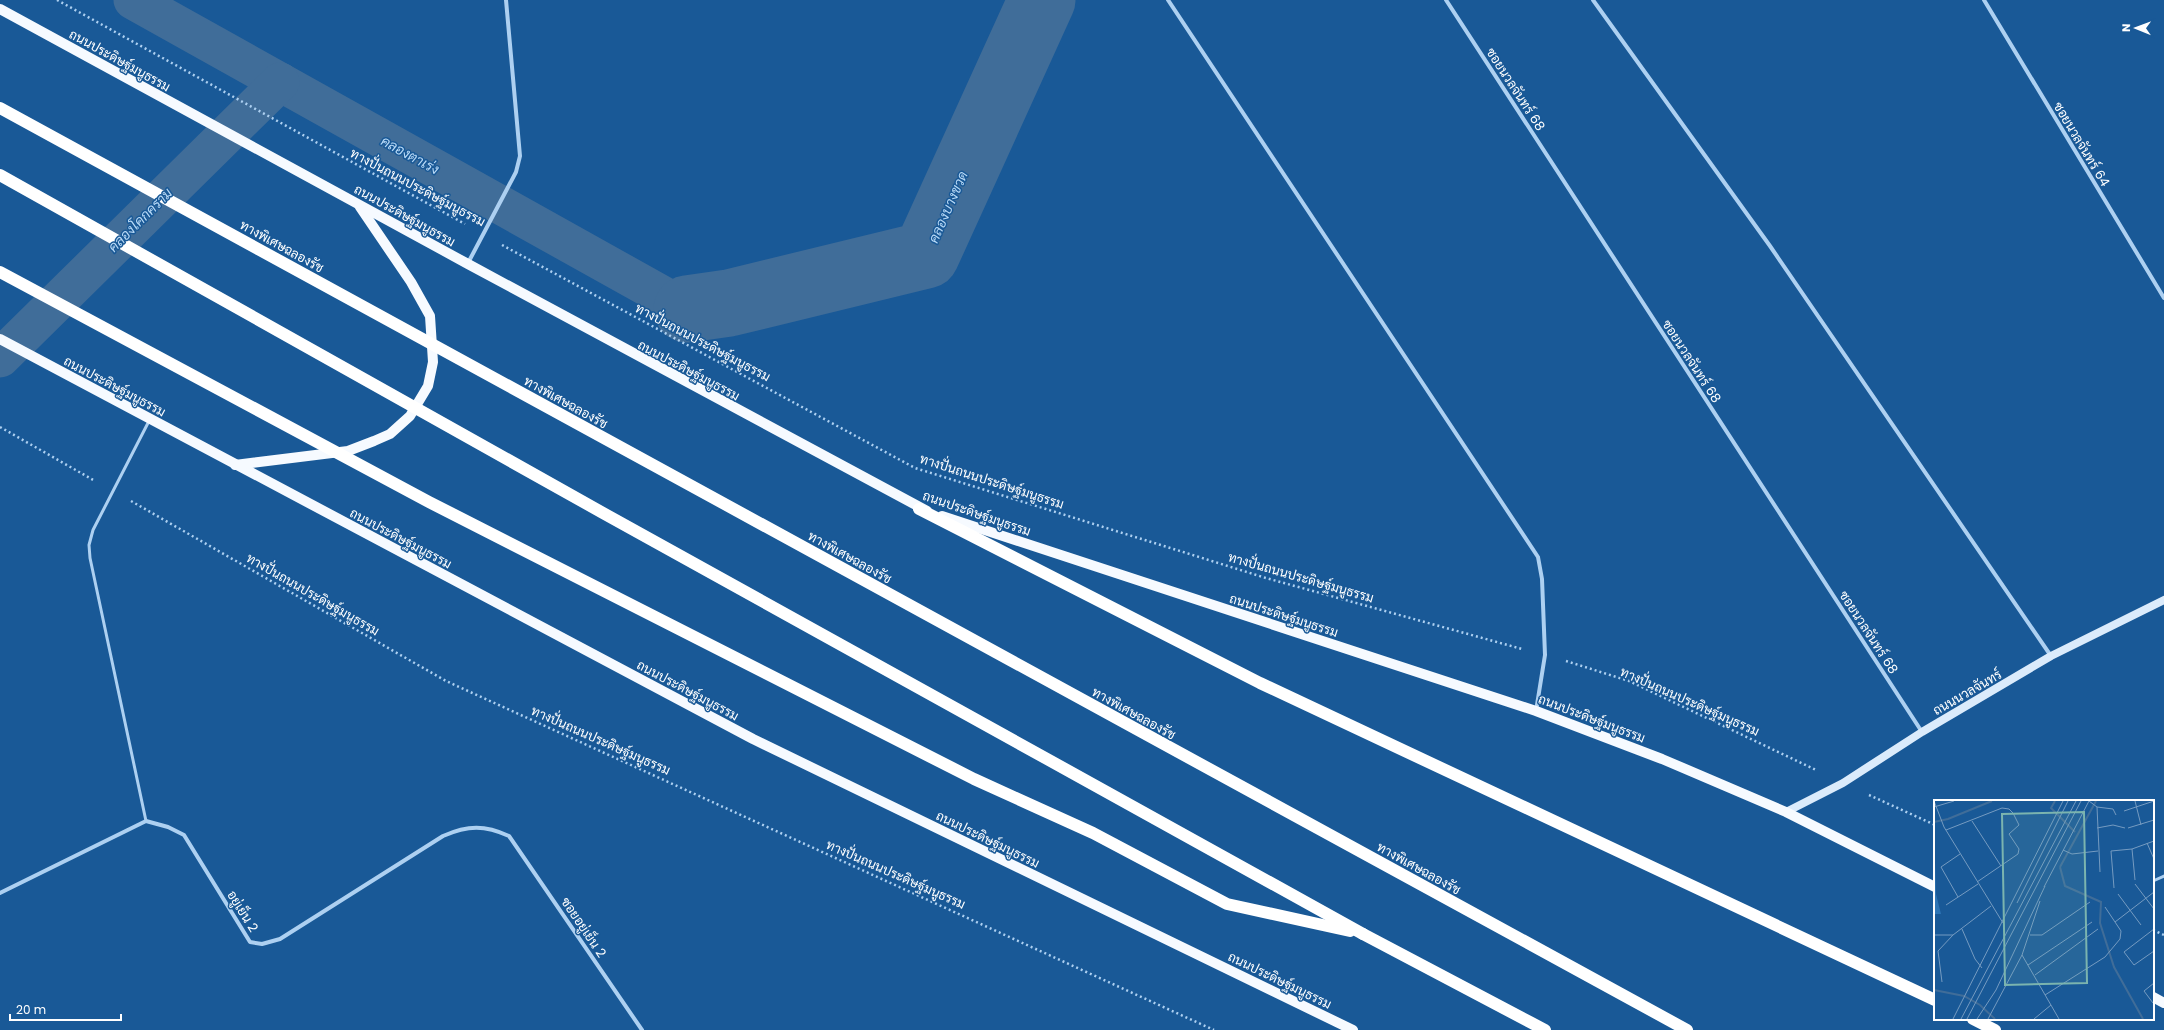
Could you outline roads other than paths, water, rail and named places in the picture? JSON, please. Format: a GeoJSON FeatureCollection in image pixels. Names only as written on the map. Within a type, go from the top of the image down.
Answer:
{"type":"FeatureCollection","features":[{"type":"Feature","properties":{"kind":"highway","name":"ทางพิเศษฉลองรัช"},"geometry":{"type":"LineString","coordinates":[[0,108],[1687,1030]]}},
{"type":"Feature","properties":{"kind":"highway"},"geometry":{"type":"LineString","coordinates":[[0,175],[603,513],[1363,934],[1545,1030]]}},
{"type":"Feature","properties":{"kind":"highway"},"geometry":{"type":"LineString","coordinates":[[0,272],[443,510],[974,779],[1093,833],[1227,904],[1363,934]]}},
{"type":"Feature","properties":{"kind":"highway"},"geometry":{"type":"LineString","coordinates":[[919,509],[1260,683],[1934,1000]]}},
{"type":"Feature","properties":{"kind":"highway"},"geometry":{"type":"LineString","coordinates":[[1975,1020],[1995,1030]]}},
{"type":"Feature","properties":{"kind":"main road","name":"ถนนประดิษฐ์มนูธรรม"},"geometry":{"type":"LineString","coordinates":[[0,9],[194,116],[247,143],[919,509],[1536,711],[1662,759],[1786,812],[1934,886]]}},
{"type":"Feature","properties":{"kind":"main road"},"geometry":{"type":"LineString","coordinates":[[235,465],[348,451],[374,441],[390,434],[410,416],[428,386],[433,362],[430,316],[411,282],[359,205]]}},
{"type":"Feature","properties":{"kind":"main road","name":"ถนนประดิษฐ์มนูธรรม"},"geometry":{"type":"LineString","coordinates":[[0,339],[753,739],[1353,1030]]}},
{"type":"Feature","properties":{"kind":"main road","name":"ถนนนวลจันทร์"},"geometry":{"type":"LineString","coordinates":[[1786,812],[1843,782],[1922,732],[2052,656],[2164,600]]}},
{"type":"Feature","properties":{"kind":"main road"},"geometry":{"type":"LineString","coordinates":[[2154,998],[2164,1003]]}},
{"type":"Feature","properties":{"kind":"street"},"geometry":{"type":"LineString","coordinates":[[468,264],[516,172],[520,156],[506,0]]}},
{"type":"Feature","properties":{"kind":"street"},"geometry":{"type":"LineString","coordinates":[[1168,0],[1538,557],[1542,579],[1545,655],[1536,711]]}},
{"type":"Feature","properties":{"kind":"street","name":"ซอยนวลจันทร์ 68"},"geometry":{"type":"LineString","coordinates":[[1446,0],[1922,732]]}},
{"type":"Feature","properties":{"kind":"street"},"geometry":{"type":"LineString","coordinates":[[1593,0],[1770,246],[2052,656]]}},
{"type":"Feature","properties":{"kind":"street","name":"ซอยนวลจันทร์ 64"},"geometry":{"type":"LineString","coordinates":[[1984,0],[2164,298]]}},
{"type":"Feature","properties":{"kind":"street"},"geometry":{"type":"LineString","coordinates":[[0,893],[146,821]]}},
{"type":"Feature","properties":{"kind":"street","name":"อยู่เย็น 2"},"geometry":{"type":"LineString","coordinates":[[146,821],[168,827],[184,835],[250,942],[262,944],[280,939],[436,840],[455,830],[473,827],[493,829],[510,836]]}},
{"type":"Feature","properties":{"kind":"street","name":"ซอยอยู่เย็น 2"},"geometry":{"type":"LineString","coordinates":[[510,836],[642,1030]]}},
{"type":"Feature","properties":{"kind":"lane"},"geometry":{"type":"LineString","coordinates":[[146,821],[90,558],[89,545],[93,530],[150,418]]}},
{"type":"Feature","properties":{"kind":"lane"},"geometry":{"type":"LineString","coordinates":[[2154,881],[2164,876]]}},
{"type":"Feature","properties":{"kind":"waterway","name":"คลองตาเร่ง"},"geometry":{"type":"LineString","coordinates":[[133,0],[687,309]]}},
{"type":"Feature","properties":{"kind":"waterway","name":"คลองบางขวด"},"geometry":{"type":"LineString","coordinates":[[687,309],[729,303],[926,255],[1042,0]]}},
{"type":"Feature","properties":{"kind":"waterway","name":"คลองโคกคราม"},"geometry":{"type":"LineString","coordinates":[[0,358],[280,82]]}}]}
